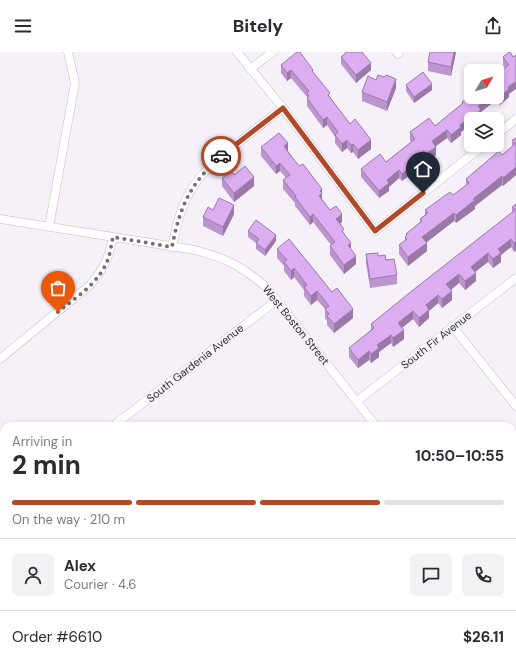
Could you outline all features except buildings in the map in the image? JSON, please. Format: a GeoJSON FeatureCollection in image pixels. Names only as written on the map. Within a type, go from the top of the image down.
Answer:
{"type":"FeatureCollection","features":[{"type":"Feature","properties":{"kind":"street"},"geometry":{"type":"LineString","coordinates":[[49,227],[75,83],[68,52]]}},
{"type":"Feature","properties":{"kind":"street"},"geometry":{"type":"LineString","coordinates":[[237,52],[250,70],[283,108],[375,231],[475,152]]}},
{"type":"Feature","properties":{"kind":"street"},"geometry":{"type":"LineString","coordinates":[[250,70],[273,52]]}},
{"type":"Feature","properties":{"kind":"street"},"geometry":{"type":"LineString","coordinates":[[172,247],[180,213],[187,196],[197,182],[210,166],[225,153],[283,108]]}},
{"type":"Feature","properties":{"kind":"street"},"geometry":{"type":"LineString","coordinates":[[504,128],[516,119]]}},
{"type":"Feature","properties":{"kind":"street","name":"West Boston Street"},"geometry":{"type":"LineString","coordinates":[[0,219],[195,250],[215,255],[232,263],[256,278],[266,287],[373,422]]}},
{"type":"Feature","properties":{"kind":"street"},"geometry":{"type":"LineString","coordinates":[[0,359],[90,285],[106,263],[113,237]]}},
{"type":"Feature","properties":{"kind":"street","name":"South Fir Avenue"},"geometry":{"type":"LineString","coordinates":[[357,401],[516,278]]}},
{"type":"Feature","properties":{"kind":"street","name":"South Gardenia Avenue"},"geometry":{"type":"LineString","coordinates":[[118,422],[277,300]]}},
{"type":"Feature","properties":{"kind":"street"},"geometry":{"type":"LineString","coordinates":[[453,327],[516,406]]}},
{"type":"Feature","properties":{"kind":"way so far"},"geometry":{"type":"LineString","coordinates":[[58,312],[90,285],[100,273],[110,252],[113,237],[172,247],[180,213],[187,196],[210,166],[221,156]]}},
{"type":"Feature","properties":{"kind":"route"},"geometry":{"type":"LineString","coordinates":[[221,156],[283,108],[375,231],[423,193]]}}]}
